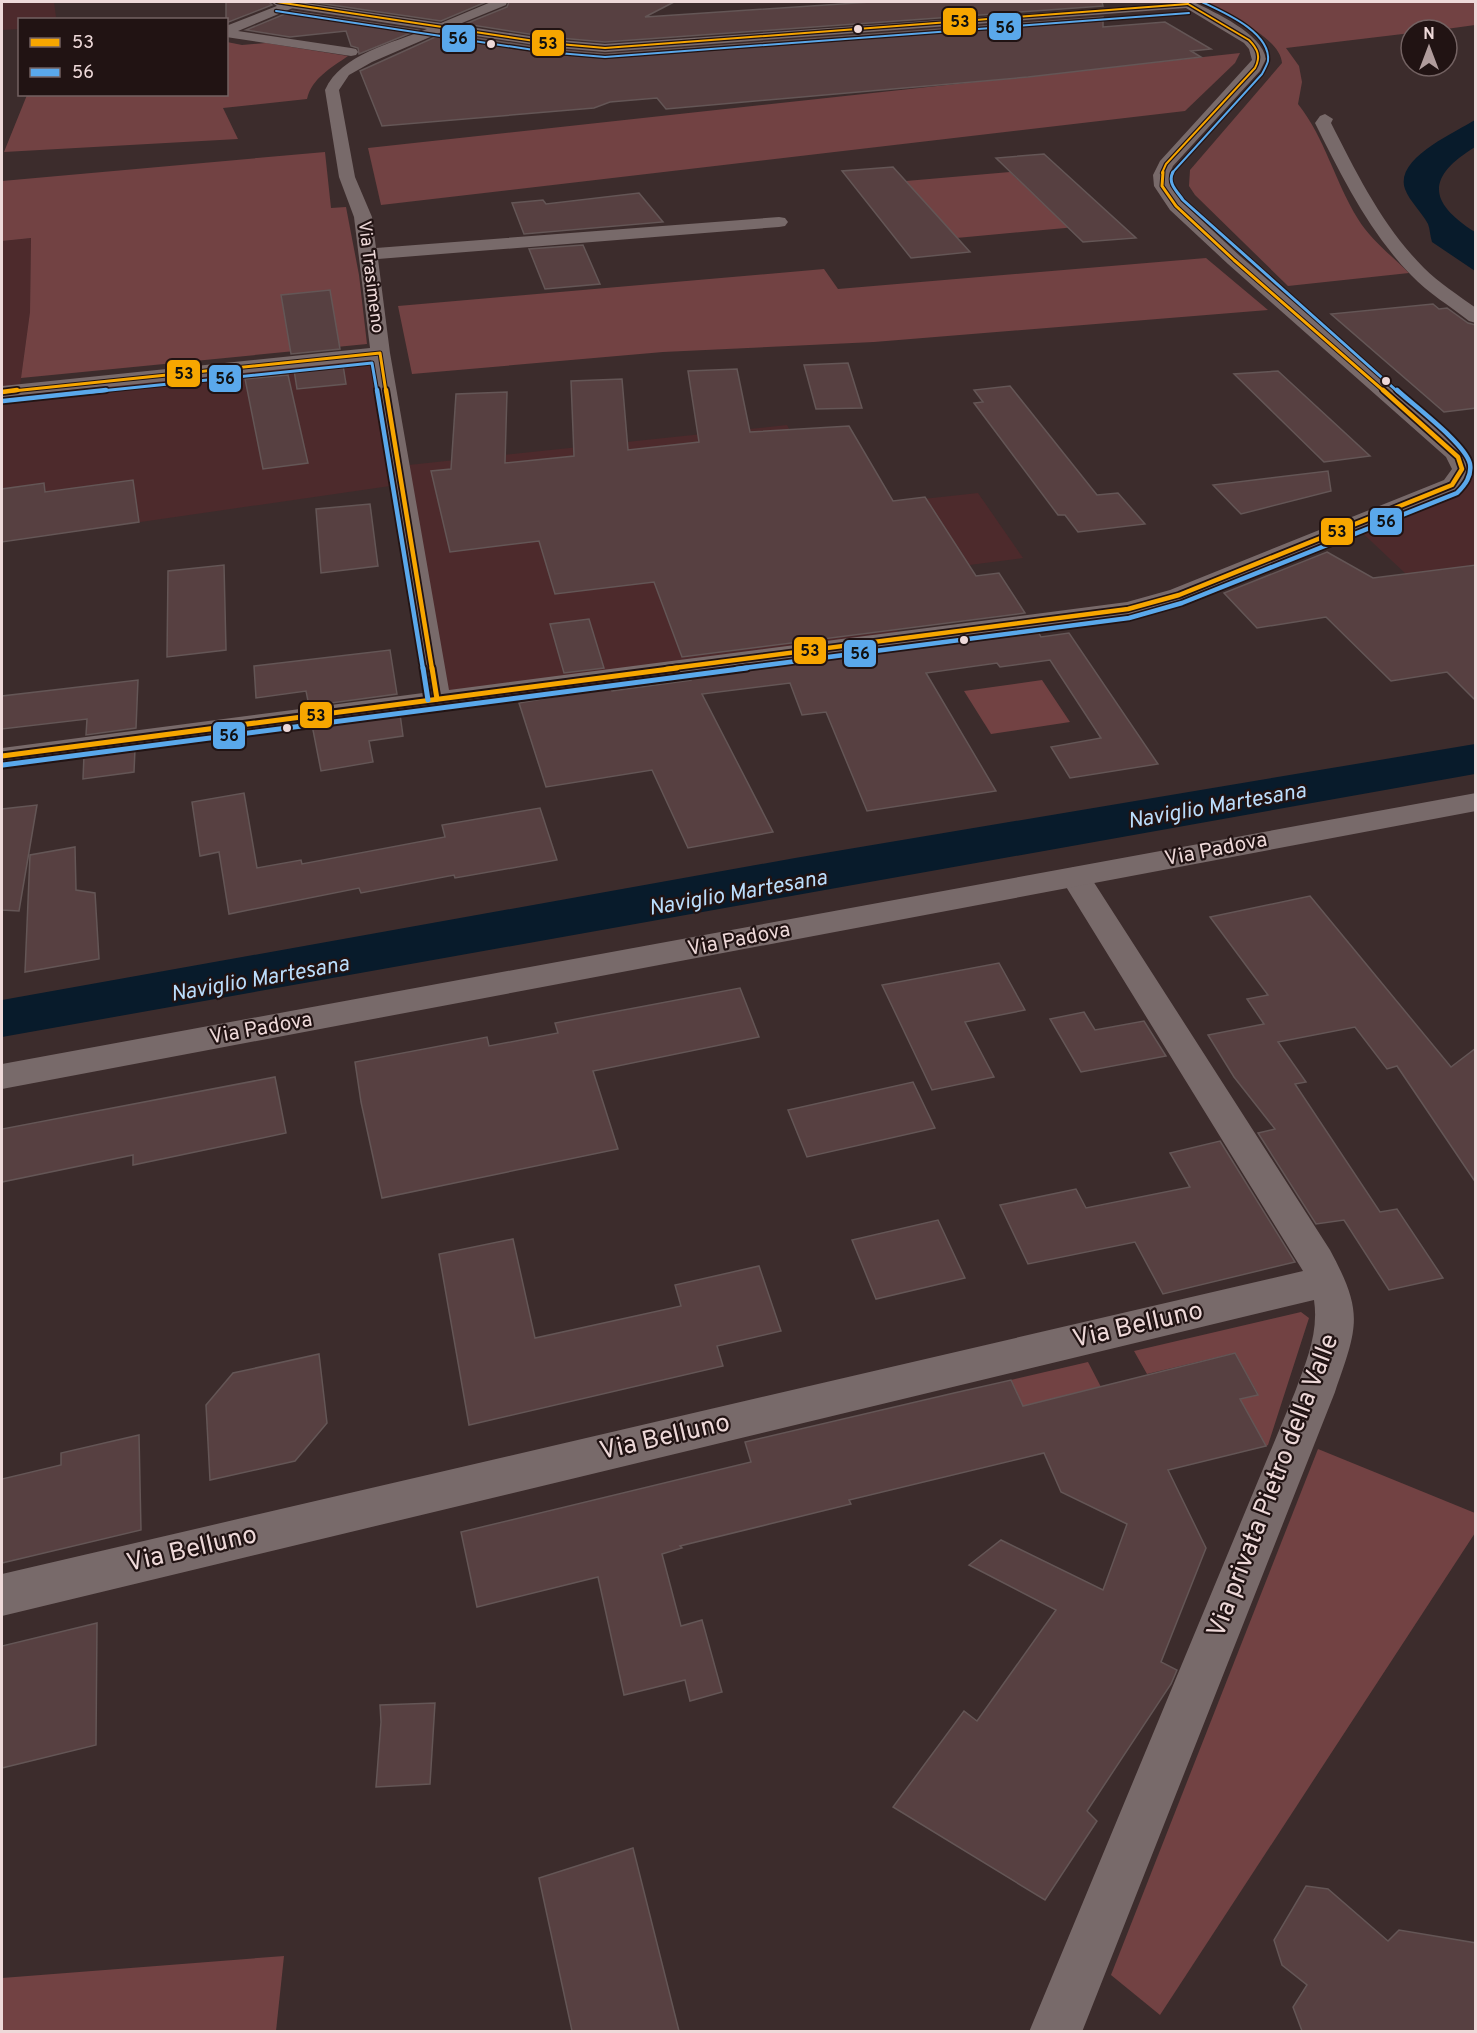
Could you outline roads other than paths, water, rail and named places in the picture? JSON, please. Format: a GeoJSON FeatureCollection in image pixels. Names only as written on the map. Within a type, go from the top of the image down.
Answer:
{"type":"FeatureCollection","features":[{"type":"Feature","properties":{"kind":"street"},"geometry":{"type":"LineString","coordinates":[[2,756],[1087,616],[1139,607],[1179,595],[1438,492],[1469,474],[1447,444],[1234,260],[1167,196],[1161,179],[1166,164],[1255,68],[1259,58],[1258,51],[1247,39],[1187,3],[623,48],[565,46],[277,2]]}},
{"type":"Feature","properties":{"kind":"street","name":"Via Trasimeno"},"geometry":{"type":"LineString","coordinates":[[437,699],[380,353],[361,209],[347,177],[333,88],[338,79],[351,68],[501,2]]}},
{"type":"Feature","properties":{"kind":"street"},"geometry":{"type":"LineString","coordinates":[[228,31],[294,5],[292,4]]}},
{"type":"Feature","properties":{"kind":"street"},"geometry":{"type":"LineString","coordinates":[[228,32],[351,52]]}},
{"type":"Feature","properties":{"kind":"street"},"geometry":{"type":"LineString","coordinates":[[242,45],[261,38]]}},
{"type":"Feature","properties":{"kind":"street"},"geometry":{"type":"LineString","coordinates":[[1325,119],[1323,123],[1364,202],[1394,245],[1426,280],[1476,317]]}},
{"type":"Feature","properties":{"kind":"street"},"geometry":{"type":"LineString","coordinates":[[368,254],[779,222]]}},
{"type":"Feature","properties":{"kind":"street"},"geometry":{"type":"LineString","coordinates":[[2,392],[380,353]]}},
{"type":"Feature","properties":{"kind":"street","name":"Via Padova"},"geometry":{"type":"LineString","coordinates":[[2,1077],[1476,802]]}},
{"type":"Feature","properties":{"kind":"street","name":"Via privata Pietro della Valle"},"geometry":{"type":"LineString","coordinates":[[1055,2031],[1315,1392],[1337,1322],[1335,1300],[1328,1281],[1075,877]]}},
{"type":"Feature","properties":{"kind":"street","name":"Via Belluno"},"geometry":{"type":"LineString","coordinates":[[2,1595],[1328,1281]]}},
{"type":"Feature","properties":{"kind":"water"},"geometry":{"type":"Polygon","coordinates":[[[1475,120],[1475,147],[1448,168],[1441,178],[1439,189],[1441,199],[1448,210],[1475,232],[1475,271],[1432,242],[1428,224],[1407,194],[1404,178],[1408,167],[1428,148],[1475,120]]]}},
{"type":"Feature","properties":{"kind":"water","name":"Naviglio Martesana"},"geometry":{"type":"Polygon","coordinates":[[[1475,744],[1475,774],[2,1037],[2,1000],[795,858],[1475,744]]]}}]}
